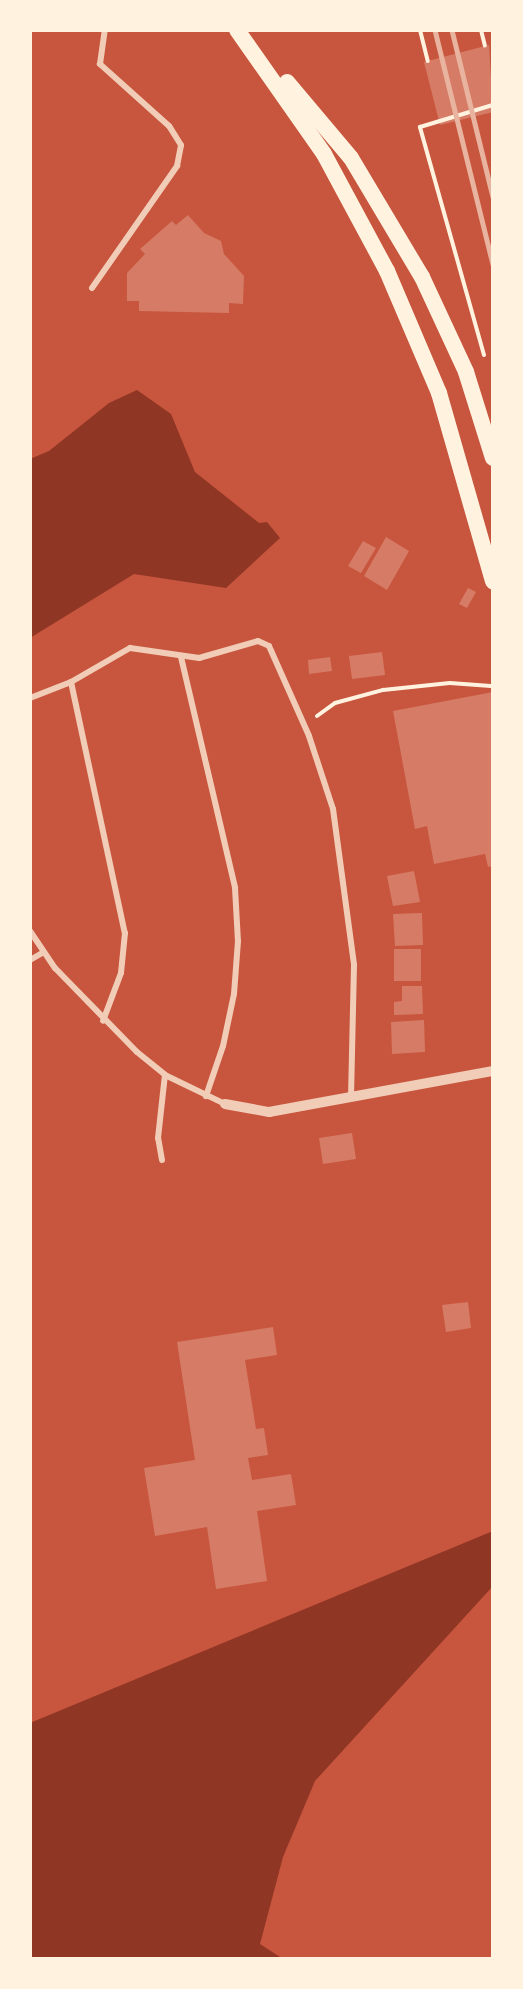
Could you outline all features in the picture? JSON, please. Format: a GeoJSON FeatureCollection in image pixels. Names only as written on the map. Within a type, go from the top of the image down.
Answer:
{"type":"FeatureCollection","features":[{"type":"Feature","properties":{"kind":"highway"},"geometry":{"type":"LineString","coordinates":[[239,30],[335,137],[397,232],[445,324],[466,372],[493,458]]}},
{"type":"Feature","properties":{"kind":"highway"},"geometry":{"type":"LineString","coordinates":[[239,30],[324,154],[387,271],[439,393],[493,581]]}},
{"type":"Feature","properties":{"kind":"street"},"geometry":{"type":"LineString","coordinates":[[92,288],[177,166],[181,145],[170,126],[100,64],[105,30]]}},
{"type":"Feature","properties":{"kind":"street"},"geometry":{"type":"LineString","coordinates":[[30,698],[71,682],[130,648],[199,658],[258,641],[268,646],[304,725],[333,809],[346,887],[354,965],[351,1097]]}},
{"type":"Feature","properties":{"kind":"street"},"geometry":{"type":"LineString","coordinates":[[181,657],[235,888],[238,941],[234,994],[223,1046],[206,1096]]}},
{"type":"Feature","properties":{"kind":"street"},"geometry":{"type":"LineString","coordinates":[[71,682],[125,933],[121,973],[103,1021]]}},
{"type":"Feature","properties":{"kind":"street"},"geometry":{"type":"LineString","coordinates":[[30,931],[44,952],[103,1021],[165,1075],[225,1104],[269,1112],[493,1071]]}},
{"type":"Feature","properties":{"kind":"street"},"geometry":{"type":"LineString","coordinates":[[30,960],[44,952]]}},
{"type":"Feature","properties":{"kind":"street"},"geometry":{"type":"LineString","coordinates":[[162,1160],[159,1128],[165,1075]]}},
{"type":"Feature","properties":{"kind":"path"},"geometry":{"type":"LineString","coordinates":[[420,30],[428,61]]}},
{"type":"Feature","properties":{"kind":"path"},"geometry":{"type":"LineString","coordinates":[[481,30],[485,46]]}},
{"type":"Feature","properties":{"kind":"path"},"geometry":{"type":"LineString","coordinates":[[484,355],[420,128],[493,105]]}},
{"type":"Feature","properties":{"kind":"path"},"geometry":{"type":"LineString","coordinates":[[304,725],[335,703],[383,690],[450,683],[491,686]]}},
{"type":"Feature","properties":{"kind":"shaded area"},"geometry":{"type":"Polygon","coordinates":[[[137,390],[171,414],[195,472],[259,523],[267,522],[280,538],[226,588],[134,574],[30,638],[30,459],[49,451],[109,403],[137,390]]]}},
{"type":"Feature","properties":{"kind":"shaded area"},"geometry":{"type":"Polygon","coordinates":[[[493,1531],[493,1586],[315,1781],[283,1857],[260,1944],[283,1959],[30,1959],[30,1723],[493,1531]]]}},
{"type":"Feature","properties":{"kind":"building"},"geometry":{"type":"Polygon","coordinates":[[[489,45],[493,112],[440,125],[424,62],[489,45]]]}},
{"type":"Feature","properties":{"kind":"building"},"geometry":{"type":"Polygon","coordinates":[[[188,215],[204,233],[221,241],[224,254],[244,276],[243,304],[229,303],[229,313],[139,311],[139,301],[127,301],[127,273],[145,254],[140,249],[172,221],[176,225],[188,215]]]}},
{"type":"Feature","properties":{"kind":"building"},"geometry":{"type":"Polygon","coordinates":[[[386,537],[409,551],[387,590],[364,576],[386,537]]]}},
{"type":"Feature","properties":{"kind":"building"},"geometry":{"type":"Polygon","coordinates":[[[363,541],[376,548],[361,573],[348,566],[363,541]]]}},
{"type":"Feature","properties":{"kind":"building"},"geometry":{"type":"Polygon","coordinates":[[[468,588],[476,592],[467,608],[459,604],[468,588]]]}},
{"type":"Feature","properties":{"kind":"building"},"geometry":{"type":"Polygon","coordinates":[[[382,652],[385,675],[352,679],[349,656],[382,652]]]}},
{"type":"Feature","properties":{"kind":"building"},"geometry":{"type":"Polygon","coordinates":[[[330,657],[332,671],[309,674],[308,660],[330,657]]]}},
{"type":"Feature","properties":{"kind":"building"},"geometry":{"type":"Polygon","coordinates":[[[493,692],[493,866],[488,867],[485,854],[434,864],[427,826],[415,829],[393,711],[493,692]]]}},
{"type":"Feature","properties":{"kind":"building"},"geometry":{"type":"Polygon","coordinates":[[[414,871],[420,902],[393,906],[387,876],[414,871]]]}},
{"type":"Feature","properties":{"kind":"building"},"geometry":{"type":"Polygon","coordinates":[[[422,913],[423,945],[395,946],[393,914],[422,913]]]}},
{"type":"Feature","properties":{"kind":"building"},"geometry":{"type":"Polygon","coordinates":[[[394,949],[421,949],[421,981],[394,981],[394,949]]]}},
{"type":"Feature","properties":{"kind":"building"},"geometry":{"type":"Polygon","coordinates":[[[402,986],[422,986],[423,1014],[394,1015],[394,1002],[402,1001],[402,986]]]}},
{"type":"Feature","properties":{"kind":"building"},"geometry":{"type":"Polygon","coordinates":[[[424,1020],[425,1052],[392,1054],[391,1022],[424,1020]]]}},
{"type":"Feature","properties":{"kind":"building"},"geometry":{"type":"Polygon","coordinates":[[[352,1133],[356,1159],[323,1164],[319,1138],[352,1133]]]}},
{"type":"Feature","properties":{"kind":"building"},"geometry":{"type":"Polygon","coordinates":[[[468,1302],[471,1328],[446,1332],[442,1305],[468,1302]]]}},
{"type":"Feature","properties":{"kind":"building"},"geometry":{"type":"Polygon","coordinates":[[[273,1327],[277,1355],[245,1360],[256,1429],[264,1428],[268,1455],[248,1458],[252,1480],[291,1474],[296,1505],[257,1511],[267,1581],[216,1589],[207,1527],[155,1536],[144,1468],[195,1460],[177,1342],[273,1327]]]}},
{"type":"Feature","properties":{"kind":"railway"},"geometry":{"type":"LineString","coordinates":[[435,30],[493,264]]}},
{"type":"Feature","properties":{"kind":"railway"},"geometry":{"type":"LineString","coordinates":[[452,30],[493,197]]}}]}
